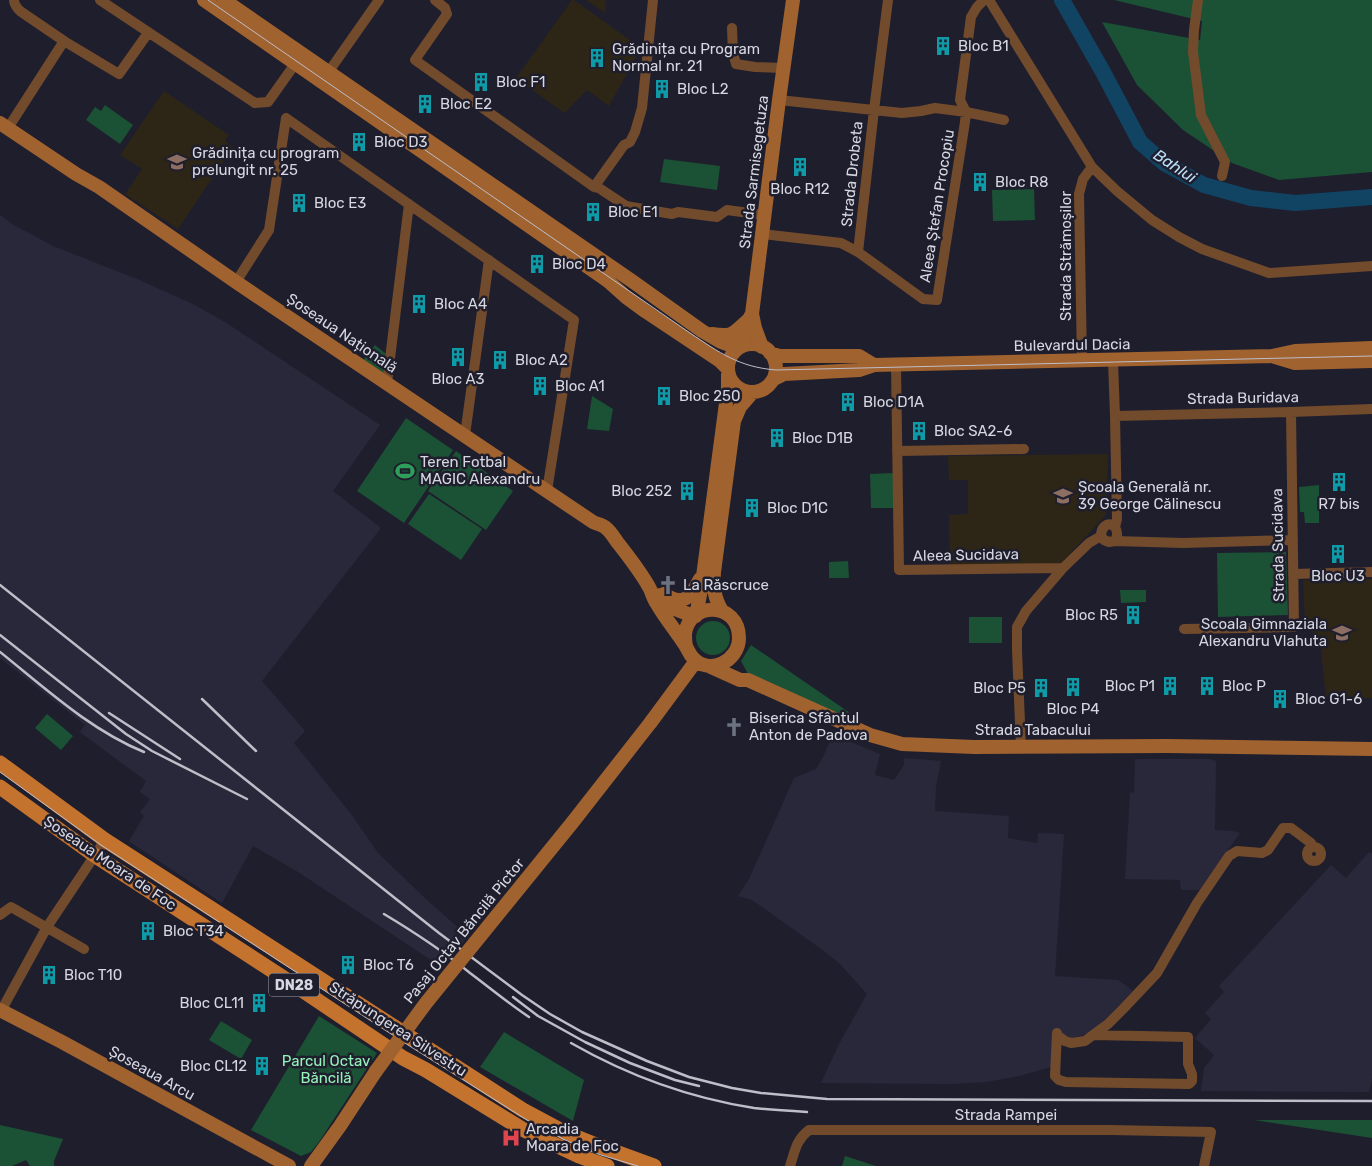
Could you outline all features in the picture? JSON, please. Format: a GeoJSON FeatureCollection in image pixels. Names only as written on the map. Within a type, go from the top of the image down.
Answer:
{"type":"FeatureCollection","features":[{"type":"Feature","properties":{"kind":"main road","name":"Străpungerea Silvestru"},"geometry":{"type":"LineString","coordinates":[[0,763],[105,840],[522,1110],[566,1133],[604,1148]]}},
{"type":"Feature","properties":{"kind":"main road","name":"Șoseaua Moara de Foc"},"geometry":{"type":"LineString","coordinates":[[0,787],[94,855],[286,979],[403,1058],[522,1128],[559,1147],[601,1165]]}},
{"type":"Feature","properties":{"kind":"main road","name":"DN28"},"geometry":{"type":"LineString","coordinates":[[604,1148],[654,1166]]}},
{"type":"Feature","properties":{"kind":"street"},"geometry":{"type":"LineString","coordinates":[[100,0],[255,103],[268,102],[296,64]]}},
{"type":"Feature","properties":{"kind":"street"},"geometry":{"type":"LineString","coordinates":[[204,0],[296,64],[325,77],[632,280],[721,342],[738,348],[753,344],[779,356],[859,356],[874,365]]}},
{"type":"Feature","properties":{"kind":"street"},"geometry":{"type":"LineString","coordinates":[[224,0],[325,77],[608,281],[626,297],[720,361],[728,371],[730,380],[742,391],[753,392],[765,389],[774,379],[784,374],[859,370],[874,365]]}},
{"type":"Feature","properties":{"kind":"street"},"geometry":{"type":"LineString","coordinates":[[325,77],[379,0]]}},
{"type":"Feature","properties":{"kind":"street"},"geometry":{"type":"LineString","coordinates":[[435,0],[445,8],[447,14],[415,60],[594,187],[599,188],[626,206],[672,214],[678,212],[717,218],[727,210],[764,215]]}},
{"type":"Feature","properties":{"kind":"street"},"geometry":{"type":"LineString","coordinates":[[594,187],[624,145],[630,142],[635,132],[642,108],[653,0]]}},
{"type":"Feature","properties":{"kind":"street","name":"Strada Sarmisegetuza"},"geometry":{"type":"LineString","coordinates":[[766,350],[750,317],[793,0]]}},
{"type":"Feature","properties":{"kind":"street","name":"Strada Drobeta"},"geometry":{"type":"LineString","coordinates":[[762,234],[841,243],[858,252],[888,0]]}},
{"type":"Feature","properties":{"kind":"street","name":"Aleea Ștefan Procopiu"},"geometry":{"type":"LineString","coordinates":[[858,252],[923,299],[937,300],[966,112],[960,100],[971,17],[984,0]]}},
{"type":"Feature","properties":{"kind":"street"},"geometry":{"type":"LineString","coordinates":[[989,0],[1092,167],[1152,220],[1202,249],[1269,273],[1372,266]]}},
{"type":"Feature","properties":{"kind":"street"},"geometry":{"type":"LineString","coordinates":[[1198,0],[1193,52],[1197,89],[1201,116],[1226,162],[1222,176]]}},
{"type":"Feature","properties":{"kind":"street"},"geometry":{"type":"LineString","coordinates":[[14,1],[20,11],[64,41],[119,74],[148,33]]}},
{"type":"Feature","properties":{"kind":"street"},"geometry":{"type":"LineString","coordinates":[[732,28],[733,53],[736,64],[783,68]]}},
{"type":"Feature","properties":{"kind":"street"},"geometry":{"type":"LineString","coordinates":[[4,125],[64,41]]}},
{"type":"Feature","properties":{"kind":"street","name":"Aleea Ștefan Procopiu"},"geometry":{"type":"LineString","coordinates":[[779,100],[902,112],[935,108],[1004,120]]}},
{"type":"Feature","properties":{"kind":"street"},"geometry":{"type":"LineString","coordinates":[[236,282],[269,230],[286,118],[574,320],[547,491]]}},
{"type":"Feature","properties":{"kind":"street","name":"Șoseaua Națională"},"geometry":{"type":"LineString","coordinates":[[4,125],[76,174],[99,187],[236,282],[593,522],[607,528],[650,587],[670,606],[681,612],[696,616]]}},
{"type":"Feature","properties":{"kind":"street","name":"Strada Strămoșilor"},"geometry":{"type":"LineString","coordinates":[[1082,361],[1078,194],[1083,179],[1092,167]]}},
{"type":"Feature","properties":{"kind":"street"},"geometry":{"type":"LineString","coordinates":[[386,383],[409,204]]}},
{"type":"Feature","properties":{"kind":"street"},"geometry":{"type":"LineString","coordinates":[[465,435],[489,260]]}},
{"type":"Feature","properties":{"kind":"street"},"geometry":{"type":"LineString","coordinates":[[706,333],[722,336],[732,335],[750,317]]}},
{"type":"Feature","properties":{"kind":"street"},"geometry":{"type":"LineString","coordinates":[[696,616],[704,571],[728,388],[730,358],[744,339],[750,317]]}},
{"type":"Feature","properties":{"kind":"street","name":"Bulevardul Dacia"},"geometry":{"type":"LineString","coordinates":[[874,365],[1272,356],[1295,351],[1372,348]]}},
{"type":"Feature","properties":{"kind":"street"},"geometry":{"type":"LineString","coordinates":[[766,350],[776,365],[774,379]]}},
{"type":"Feature","properties":{"kind":"street","name":"Bulevardul Dacia"},"geometry":{"type":"LineString","coordinates":[[1272,356],[1295,363],[1372,361]]}},
{"type":"Feature","properties":{"kind":"street"},"geometry":{"type":"LineString","coordinates":[[1113,360],[1117,519],[1115,527],[1117,536],[1115,541]]}},
{"type":"Feature","properties":{"kind":"street","name":"Aleea Sucidava"},"geometry":{"type":"LineString","coordinates":[[896,365],[899,570],[1063,568]]}},
{"type":"Feature","properties":{"kind":"street"},"geometry":{"type":"LineString","coordinates":[[722,611],[715,596],[713,586],[734,421],[740,407],[753,392]]}},
{"type":"Feature","properties":{"kind":"street","name":"Strada Buridava"},"geometry":{"type":"LineString","coordinates":[[1115,416],[1372,409]]}},
{"type":"Feature","properties":{"kind":"street","name":"Strada Sucidava"},"geometry":{"type":"LineString","coordinates":[[1184,629],[1294,627],[1290,412]]}},
{"type":"Feature","properties":{"kind":"street"},"geometry":{"type":"LineString","coordinates":[[897,451],[1024,449]]}},
{"type":"Feature","properties":{"kind":"street"},"geometry":{"type":"LineString","coordinates":[[1115,527],[1108,524],[1104,526],[1101,531],[1101,536],[1104,540],[1109,542],[1183,543],[1293,540]]}},
{"type":"Feature","properties":{"kind":"street"},"geometry":{"type":"LineString","coordinates":[[1022,747],[1017,627],[1026,611],[1063,568],[1089,543],[1101,536]]}},
{"type":"Feature","properties":{"kind":"street"},"geometry":{"type":"LineString","coordinates":[[638,570],[665,595],[679,601],[691,594],[704,571]]}},
{"type":"Feature","properties":{"kind":"street"},"geometry":{"type":"LineString","coordinates":[[1293,574],[1372,572]]}},
{"type":"Feature","properties":{"kind":"street","name":"Șoseaua Națională"},"geometry":{"type":"LineString","coordinates":[[650,587],[656,603],[686,646]]}},
{"type":"Feature","properties":{"kind":"street"},"geometry":{"type":"LineString","coordinates":[[703,611],[722,611],[728,613],[733,618],[738,631],[738,646],[734,654],[723,663],[717,665],[703,663],[692,656],[686,646],[685,635],[687,628],[696,616],[703,611]]}},
{"type":"Feature","properties":{"kind":"street"},"geometry":{"type":"LineString","coordinates":[[734,654],[738,670],[748,680]]}},
{"type":"Feature","properties":{"kind":"street","name":"Strada Tabacului"},"geometry":{"type":"LineString","coordinates":[[703,663],[740,680],[748,680],[870,735],[894,742],[974,747],[1158,746],[1372,749]]}},
{"type":"Feature","properties":{"kind":"street","name":"Pasaj Octav Băncilă Pictor"},"geometry":{"type":"LineString","coordinates":[[310,1166],[426,1003],[554,846],[651,722],[703,663]]}},
{"type":"Feature","properties":{"kind":"street"},"geometry":{"type":"LineString","coordinates":[[1094,1035],[1188,1037],[1188,1064],[1192,1074],[1192,1080],[1189,1084],[1066,1082],[1060,1080],[1055,1076],[1057,1033],[1071,1044],[1084,1041],[1108,1024],[1157,973],[1197,904],[1230,856],[1237,850],[1262,853],[1268,850],[1283,828],[1291,828],[1311,843],[1312,847]]}},
{"type":"Feature","properties":{"kind":"street"},"geometry":{"type":"LineString","coordinates":[[0,1010],[47,927],[105,840]]}},
{"type":"Feature","properties":{"kind":"street"},"geometry":{"type":"LineString","coordinates":[[0,915],[11,907],[84,949]]}},
{"type":"Feature","properties":{"kind":"street","name":"Șoseaua Arcu"},"geometry":{"type":"LineString","coordinates":[[0,1010],[288,1166]]}},
{"type":"Feature","properties":{"kind":"street","name":"Strada Rampei"},"geometry":{"type":"LineString","coordinates":[[790,1166],[801,1136],[809,1130],[1211,1132],[1204,1166]]}},
{"type":"Feature","properties":{"kind":"street"},"geometry":{"type":"LineString","coordinates":[[601,1165],[604,1148]]}},
{"type":"Feature","properties":{"kind":"shaded area"},"geometry":{"type":"Polygon","coordinates":[[[572,0],[641,48],[609,106],[587,90],[564,113],[516,78],[572,0]]]}},
{"type":"Feature","properties":{"kind":"shaded area"},"geometry":{"type":"Polygon","coordinates":[[[586,0],[606,0],[605,13],[586,0]]]}},
{"type":"Feature","properties":{"kind":"shaded area","name":"Grădinița cu program prelungit nr. 25"},"geometry":{"type":"Polygon","coordinates":[[[164,91],[229,135],[225,141],[233,147],[178,229],[125,194],[142,169],[120,155],[164,91]]]}},
{"type":"Feature","properties":{"kind":"shaded area"},"geometry":{"type":"Polygon","coordinates":[[[0,215],[12,224],[53,246],[137,279],[193,304],[225,322],[380,425],[333,491],[381,528],[262,681],[305,731],[294,743],[351,814],[378,853],[468,936],[443,968],[298,872],[253,846],[222,903],[130,842],[144,816],[140,812],[150,799],[140,792],[146,781],[80,732],[85,725],[0,658],[0,215]]]}},
{"type":"Feature","properties":{"kind":"shaded area"},"geometry":{"type":"Polygon","coordinates":[[[1108,454],[1106,515],[1061,563],[950,566],[949,515],[968,514],[968,480],[949,480],[948,456],[1108,454]]]}},
{"type":"Feature","properties":{"kind":"shaded area","name":"Scoala Gimnaziala Alexandru Vlahuta"},"geometry":{"type":"Polygon","coordinates":[[[1372,579],[1372,698],[1326,698],[1320,640],[1305,625],[1303,580],[1372,579]]]}},
{"type":"Feature","properties":{"kind":"shaded area"},"geometry":{"type":"Polygon","coordinates":[[[834,735],[880,754],[875,775],[894,780],[904,765],[904,758],[941,761],[936,786],[935,811],[1009,816],[1008,838],[1037,843],[1038,833],[1064,834],[1055,976],[1118,980],[1133,991],[1100,1025],[1087,1034],[1071,1038],[1066,1036],[1051,1067],[1019,1076],[986,1082],[954,1084],[821,1083],[839,1044],[867,994],[840,964],[824,951],[752,900],[738,896],[750,877],[794,778],[816,769],[834,735]]]}},
{"type":"Feature","properties":{"kind":"shaded area"},"geometry":{"type":"Polygon","coordinates":[[[1135,759],[1210,759],[1216,761],[1215,830],[1240,833],[1200,890],[1181,890],[1180,880],[1125,879],[1130,792],[1134,793],[1135,759]]]}},
{"type":"Feature","properties":{"kind":"shaded area"},"geometry":{"type":"Polygon","coordinates":[[[1369,852],[1372,854],[1372,1078],[1369,1092],[1201,1091],[1204,1068],[1214,1055],[1195,1038],[1211,1019],[1205,1013],[1224,992],[1219,986],[1331,865],[1346,878],[1369,852]]]}},
{"type":"Feature","properties":{"kind":"green space"},"geometry":{"type":"Polygon","coordinates":[[[1114,0],[1372,0],[1372,172],[1279,180],[1232,163],[1183,130],[1137,85],[1102,22],[1200,40],[1202,21],[1114,0]]]}},
{"type":"Feature","properties":{"kind":"green space"},"geometry":{"type":"Polygon","coordinates":[[[105,105],[133,125],[120,144],[86,120],[95,107],[101,111],[105,105]]]}},
{"type":"Feature","properties":{"kind":"green space"},"geometry":{"type":"Polygon","coordinates":[[[664,159],[720,166],[717,190],[660,182],[664,159]]]}},
{"type":"Feature","properties":{"kind":"green space"},"geometry":{"type":"Polygon","coordinates":[[[1034,189],[1035,220],[993,221],[992,190],[1034,189]]]}},
{"type":"Feature","properties":{"kind":"green space"},"geometry":{"type":"Polygon","coordinates":[[[375,345],[386,354],[384,373],[377,374],[362,362],[375,345]]]}},
{"type":"Feature","properties":{"kind":"green space"},"geometry":{"type":"Polygon","coordinates":[[[592,396],[613,409],[609,431],[587,429],[592,396]]]}},
{"type":"Feature","properties":{"kind":"green space","name":"Teren Fotbal MAGIC Alexandru"},"geometry":{"type":"Polygon","coordinates":[[[406,418],[453,450],[404,523],[357,491],[406,418]]]}},
{"type":"Feature","properties":{"kind":"green space"},"geometry":{"type":"Polygon","coordinates":[[[456,451],[513,491],[486,530],[428,491],[456,451]]]}},
{"type":"Feature","properties":{"kind":"green space"},"geometry":{"type":"Polygon","coordinates":[[[893,473],[894,508],[871,508],[870,474],[893,473]]]}},
{"type":"Feature","properties":{"kind":"green space"},"geometry":{"type":"Polygon","coordinates":[[[1319,485],[1319,523],[1305,523],[1304,512],[1300,512],[1299,487],[1319,485]]]}},
{"type":"Feature","properties":{"kind":"green space"},"geometry":{"type":"Polygon","coordinates":[[[429,494],[482,529],[461,560],[408,524],[429,494]]]}},
{"type":"Feature","properties":{"kind":"green space"},"geometry":{"type":"Polygon","coordinates":[[[1286,552],[1288,615],[1218,617],[1217,553],[1286,552]]]}},
{"type":"Feature","properties":{"kind":"green space"},"geometry":{"type":"Polygon","coordinates":[[[848,561],[849,578],[829,578],[829,562],[848,561]]]}},
{"type":"Feature","properties":{"kind":"green space"},"geometry":{"type":"Polygon","coordinates":[[[1120,590],[1146,590],[1146,602],[1121,603],[1120,590]]]}},
{"type":"Feature","properties":{"kind":"green space"},"geometry":{"type":"Polygon","coordinates":[[[969,617],[1002,617],[1002,643],[969,643],[969,617]]]}},
{"type":"Feature","properties":{"kind":"green space"},"geometry":{"type":"Polygon","coordinates":[[[713,621],[720,622],[725,626],[729,631],[729,645],[725,650],[720,654],[713,655],[706,654],[701,650],[697,645],[696,638],[697,631],[701,626],[706,622],[713,621]]]}},
{"type":"Feature","properties":{"kind":"green space"},"geometry":{"type":"Polygon","coordinates":[[[751,645],[853,715],[850,720],[748,674],[741,661],[751,645]]]}},
{"type":"Feature","properties":{"kind":"green space"},"geometry":{"type":"Polygon","coordinates":[[[47,714],[73,736],[61,750],[35,728],[47,714]]]}},
{"type":"Feature","properties":{"kind":"green space","name":"Parcul Octav Băncilă"},"geometry":{"type":"Polygon","coordinates":[[[319,1016],[377,1053],[319,1142],[311,1152],[301,1156],[251,1130],[319,1016]]]}},
{"type":"Feature","properties":{"kind":"green space"},"geometry":{"type":"Polygon","coordinates":[[[221,1021],[252,1040],[241,1059],[209,1040],[221,1021]]]}},
{"type":"Feature","properties":{"kind":"green space"},"geometry":{"type":"Polygon","coordinates":[[[504,1032],[584,1080],[573,1121],[480,1067],[504,1032]]]}},
{"type":"Feature","properties":{"kind":"green space"},"geometry":{"type":"Polygon","coordinates":[[[1254,1120],[1372,1120],[1372,1138],[1254,1120]]]}},
{"type":"Feature","properties":{"kind":"green space"},"geometry":{"type":"Polygon","coordinates":[[[0,1125],[63,1139],[54,1161],[54,1166],[30,1166],[26,1160],[12,1166],[0,1166],[0,1125]]]}},
{"type":"Feature","properties":{"kind":"green space"},"geometry":{"type":"Polygon","coordinates":[[[845,1156],[876,1166],[842,1166],[845,1156]]]}},
{"type":"Feature","properties":{"kind":"waterway","name":"Bahlui"},"geometry":{"type":"LineString","coordinates":[[1062,0],[1140,142],[1164,163],[1204,185],[1251,198],[1295,203],[1372,197]]}},
{"type":"Feature","properties":{"kind":"tram line"},"geometry":{"type":"LineString","coordinates":[[208,0],[690,333],[730,358],[751,366],[776,370],[1372,356]]}},
{"type":"Feature","properties":{"kind":"tram line"},"geometry":{"type":"LineString","coordinates":[[0,772],[101,845],[408,1045],[527,1120],[588,1150],[638,1166]]}},
{"type":"Feature","properties":{"kind":"railway"},"geometry":{"type":"LineString","coordinates":[[0,585],[439,933],[522,995],[582,1032],[647,1061],[689,1077],[761,1093],[827,1099],[1372,1101]]}},
{"type":"Feature","properties":{"kind":"railway"},"geometry":{"type":"LineString","coordinates":[[0,635],[126,734],[152,751],[247,799]]}},
{"type":"Feature","properties":{"kind":"railway"},"geometry":{"type":"LineString","coordinates":[[0,652],[51,694],[87,720],[124,743],[144,752]]}},
{"type":"Feature","properties":{"kind":"railway"},"geometry":{"type":"LineString","coordinates":[[202,699],[256,751]]}},
{"type":"Feature","properties":{"kind":"railway"},"geometry":{"type":"LineString","coordinates":[[109,713],[180,759]]}},
{"type":"Feature","properties":{"kind":"railway"},"geometry":{"type":"LineString","coordinates":[[384,914],[439,949],[529,1017]]}},
{"type":"Feature","properties":{"kind":"railway"},"geometry":{"type":"LineString","coordinates":[[513,997],[538,1016],[585,1042],[630,1063],[675,1080],[699,1086]]}},
{"type":"Feature","properties":{"kind":"railway"},"geometry":{"type":"LineString","coordinates":[[571,1043],[592,1055],[637,1075],[706,1098],[754,1108],[807,1112]]}},
{"type":"Feature","properties":{"kind":"place","name":"Bloc B1"},"geometry":{"type":"Point","coordinates":[943,46]}},
{"type":"Feature","properties":{"kind":"place","name":"Grădinița cu Program Normal nr. 21"},"geometry":{"type":"Point","coordinates":[597,58]}},
{"type":"Feature","properties":{"kind":"place","name":"Bloc F1"},"geometry":{"type":"Point","coordinates":[481,82]}},
{"type":"Feature","properties":{"kind":"place","name":"Bloc L2"},"geometry":{"type":"Point","coordinates":[662,89]}},
{"type":"Feature","properties":{"kind":"place","name":"Bloc E2"},"geometry":{"type":"Point","coordinates":[425,104]}},
{"type":"Feature","properties":{"kind":"place","name":"Bloc D3"},"geometry":{"type":"Point","coordinates":[359,142]}},
{"type":"Feature","properties":{"kind":"place","name":"Grădinița cu program prelungit nr. 25"},"geometry":{"type":"Point","coordinates":[177,162]}},
{"type":"Feature","properties":{"kind":"place","name":"Bloc R12"},"geometry":{"type":"Point","coordinates":[800,167]}},
{"type":"Feature","properties":{"kind":"place","name":"Bloc R8"},"geometry":{"type":"Point","coordinates":[980,182]}},
{"type":"Feature","properties":{"kind":"place","name":"Bloc E3"},"geometry":{"type":"Point","coordinates":[299,203]}},
{"type":"Feature","properties":{"kind":"place","name":"Bloc E1"},"geometry":{"type":"Point","coordinates":[593,212]}},
{"type":"Feature","properties":{"kind":"place","name":"Bloc D4"},"geometry":{"type":"Point","coordinates":[537,264]}},
{"type":"Feature","properties":{"kind":"place","name":"Bloc A4"},"geometry":{"type":"Point","coordinates":[419,304]}},
{"type":"Feature","properties":{"kind":"place","name":"Bloc A3"},"geometry":{"type":"Point","coordinates":[458,357]}},
{"type":"Feature","properties":{"kind":"place","name":"Bloc A2"},"geometry":{"type":"Point","coordinates":[500,360]}},
{"type":"Feature","properties":{"kind":"place","name":"Bloc A1"},"geometry":{"type":"Point","coordinates":[540,386]}},
{"type":"Feature","properties":{"kind":"place","name":"Bloc 250"},"geometry":{"type":"Point","coordinates":[664,396]}},
{"type":"Feature","properties":{"kind":"place","name":"Bloc D1A"},"geometry":{"type":"Point","coordinates":[848,402]}},
{"type":"Feature","properties":{"kind":"place","name":"Bloc SA2-6"},"geometry":{"type":"Point","coordinates":[919,431]}},
{"type":"Feature","properties":{"kind":"place","name":"Bloc D1B"},"geometry":{"type":"Point","coordinates":[777,438]}},
{"type":"Feature","properties":{"kind":"place","name":"Teren Fotbal MAGIC Alexandru"},"geometry":{"type":"Point","coordinates":[405,471]}},
{"type":"Feature","properties":{"kind":"place","name":"R7 bis"},"geometry":{"type":"Point","coordinates":[1339,482]}},
{"type":"Feature","properties":{"kind":"place","name":"Bloc 252"},"geometry":{"type":"Point","coordinates":[687,491]}},
{"type":"Feature","properties":{"kind":"place","name":"Școala Generală nr. 39 George Călinescu"},"geometry":{"type":"Point","coordinates":[1063,496]}},
{"type":"Feature","properties":{"kind":"place","name":"Bloc D1C"},"geometry":{"type":"Point","coordinates":[752,508]}},
{"type":"Feature","properties":{"kind":"place","name":"Bloc U3"},"geometry":{"type":"Point","coordinates":[1338,554]}},
{"type":"Feature","properties":{"kind":"place","name":"La Răscruce"},"geometry":{"type":"Point","coordinates":[668,585]}},
{"type":"Feature","properties":{"kind":"place","name":"Bloc R5"},"geometry":{"type":"Point","coordinates":[1133,615]}},
{"type":"Feature","properties":{"kind":"place","name":"Scoala Gimnaziala Alexandru Vlahuta"},"geometry":{"type":"Point","coordinates":[1342,633]}},
{"type":"Feature","properties":{"kind":"place","name":"Bloc P1"},"geometry":{"type":"Point","coordinates":[1170,686]}},
{"type":"Feature","properties":{"kind":"place","name":"Bloc P"},"geometry":{"type":"Point","coordinates":[1207,686]}},
{"type":"Feature","properties":{"kind":"place","name":"Bloc P4"},"geometry":{"type":"Point","coordinates":[1073,687]}},
{"type":"Feature","properties":{"kind":"place","name":"Bloc P5"},"geometry":{"type":"Point","coordinates":[1041,688]}},
{"type":"Feature","properties":{"kind":"place","name":"Bloc G1-6"},"geometry":{"type":"Point","coordinates":[1280,699]}},
{"type":"Feature","properties":{"kind":"place","name":"Biserica Sfântul Anton de Padova"},"geometry":{"type":"Point","coordinates":[734,727]}},
{"type":"Feature","properties":{"kind":"place","name":"Bloc T34"},"geometry":{"type":"Point","coordinates":[148,931]}},
{"type":"Feature","properties":{"kind":"place","name":"Bloc T6"},"geometry":{"type":"Point","coordinates":[348,965]}},
{"type":"Feature","properties":{"kind":"place","name":"Bloc T10"},"geometry":{"type":"Point","coordinates":[49,975]}},
{"type":"Feature","properties":{"kind":"place","name":"Bloc CL11"},"geometry":{"type":"Point","coordinates":[259,1003]}},
{"type":"Feature","properties":{"kind":"place","name":"Bloc CL12"},"geometry":{"type":"Point","coordinates":[262,1066]}},
{"type":"Feature","properties":{"kind":"place","name":"Arcadia Moara de Foc"},"geometry":{"type":"Point","coordinates":[511,1138]}}]}
